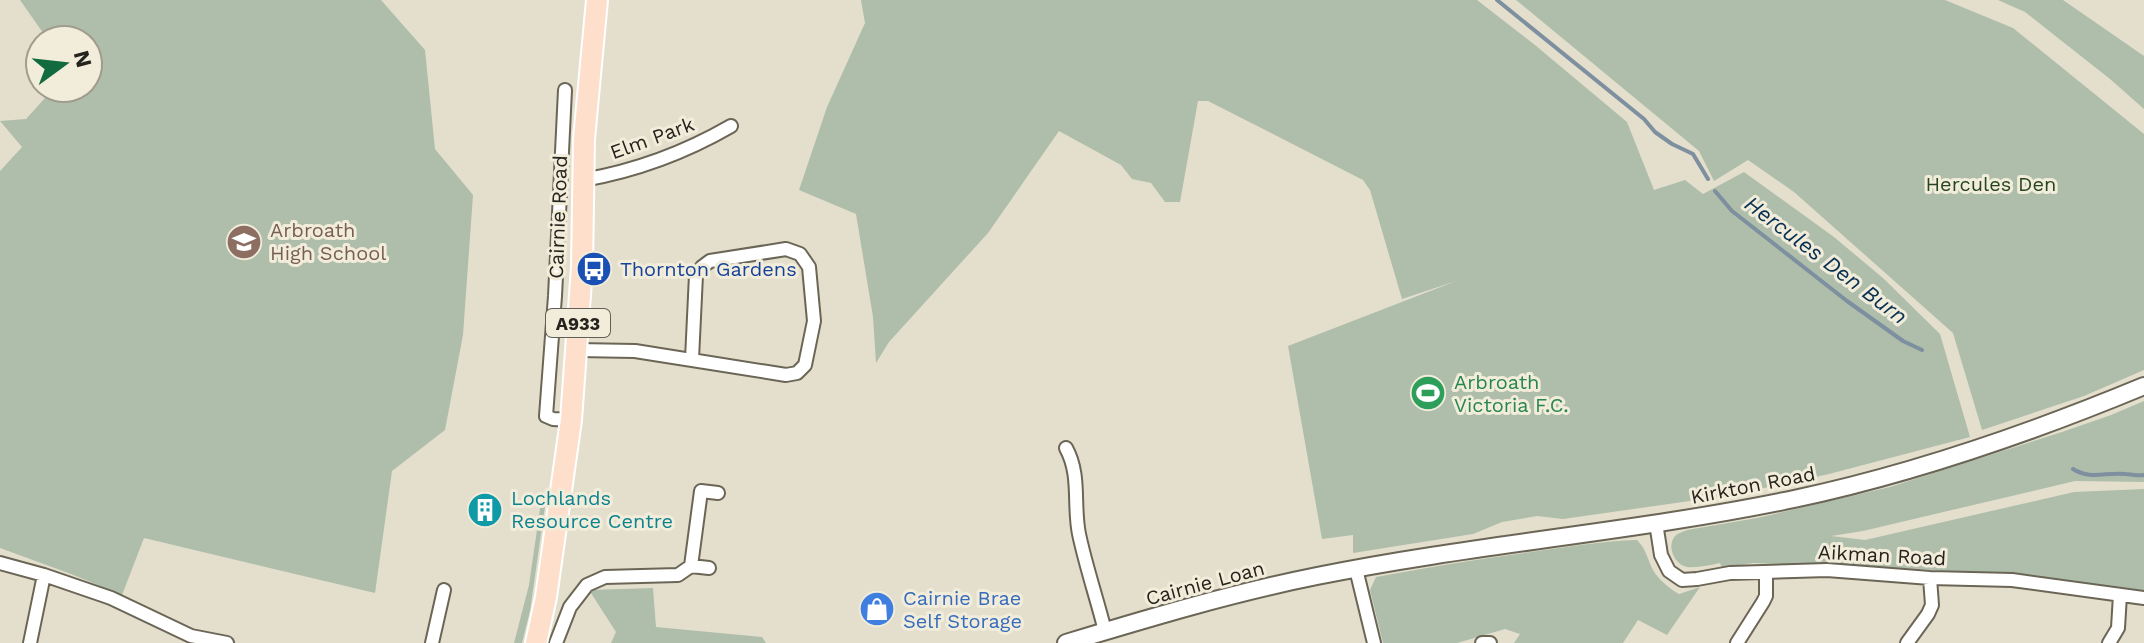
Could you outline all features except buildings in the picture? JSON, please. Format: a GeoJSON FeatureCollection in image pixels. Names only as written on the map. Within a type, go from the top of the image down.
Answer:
{"type":"FeatureCollection","features":[{"type":"Feature","properties":{"kind":"main road","name":"Cairnie Road"},"geometry":{"type":"LineString","coordinates":[[536,643],[546,597],[571,420],[582,267],[584,139],[597,0]]}},
{"type":"Feature","properties":{"kind":"street","name":"Cairnie Road"},"geometry":{"type":"LineString","coordinates":[[565,90],[546,416],[571,420]]}},
{"type":"Feature","properties":{"kind":"street","name":"Elm Park"},"geometry":{"type":"LineString","coordinates":[[583,180],[629,170],[703,142],[731,126]]}},
{"type":"Feature","properties":{"kind":"street","name":"Cairnie Road"},"geometry":{"type":"LineString","coordinates":[[561,137],[584,139]]}},
{"type":"Feature","properties":{"kind":"street"},"geometry":{"type":"LineString","coordinates":[[577,350],[635,351],[786,375],[797,373],[805,365],[814,321],[809,267],[800,254],[786,249],[710,261],[702,267],[696,275],[692,359]]}},
{"type":"Feature","properties":{"kind":"street","name":"Kirkton Road"},"geometry":{"type":"LineString","coordinates":[[1356,569],[1795,499],[1883,476],[2063,420],[2144,386]]}},
{"type":"Feature","properties":{"kind":"street"},"geometry":{"type":"LineString","coordinates":[[1066,448],[1075,472],[1078,531],[1105,631]]}},
{"type":"Feature","properties":{"kind":"street"},"geometry":{"type":"LineString","coordinates":[[691,566],[701,491],[718,493]]}},
{"type":"Feature","properties":{"kind":"street","name":"Aikman Road"},"geometry":{"type":"LineString","coordinates":[[1656,523],[1661,555],[1669,571],[1682,580],[1730,573],[1827,570],[1930,578],[2012,580],[2144,598]]}},
{"type":"Feature","properties":{"kind":"street"},"geometry":{"type":"LineString","coordinates":[[0,563],[111,598],[190,640],[227,643]]}},
{"type":"Feature","properties":{"kind":"street"},"geometry":{"type":"LineString","coordinates":[[556,643],[570,607],[587,585],[605,577],[678,575],[691,566],[709,568]]}},
{"type":"Feature","properties":{"kind":"street"},"geometry":{"type":"LineString","coordinates":[[1356,569],[1374,643]]}},
{"type":"Feature","properties":{"kind":"street","name":"Cairnie Loan"},"geometry":{"type":"LineString","coordinates":[[1066,643],[1211,601],[1356,569]]}},
{"type":"Feature","properties":{"kind":"street"},"geometry":{"type":"LineString","coordinates":[[1737,643],[1766,596],[1766,572]]}},
{"type":"Feature","properties":{"kind":"street"},"geometry":{"type":"LineString","coordinates":[[30,643],[44,575]]}},
{"type":"Feature","properties":{"kind":"street"},"geometry":{"type":"LineString","coordinates":[[1907,643],[1932,605],[1930,578]]}},
{"type":"Feature","properties":{"kind":"street"},"geometry":{"type":"LineString","coordinates":[[432,643],[444,590]]}},
{"type":"Feature","properties":{"kind":"street"},"geometry":{"type":"LineString","coordinates":[[2109,643],[2118,628],[2120,595]]}},
{"type":"Feature","properties":{"kind":"street"},"geometry":{"type":"LineString","coordinates":[[1482,643],[1490,643]]}},
{"type":"Feature","properties":{"kind":"green space","name":"Arbroath High School"},"geometry":{"type":"Polygon","coordinates":[[[20,0],[381,0],[425,50],[435,149],[473,195],[463,335],[445,430],[392,471],[375,593],[144,538],[122,595],[0,548],[0,171],[22,147],[0,121],[26,119],[40,104],[104,104],[104,24],[37,24],[20,0]]]}},
{"type":"Feature","properties":{"kind":"green space"},"geometry":{"type":"Polygon","coordinates":[[[861,0],[1477,0],[1627,122],[1654,190],[1685,180],[1703,194],[1744,172],[1834,237],[1883,278],[1940,334],[1970,437],[1829,474],[1732,495],[1563,519],[1537,516],[1502,522],[1473,534],[1353,553],[1353,535],[1322,539],[1288,346],[1456,281],[1402,299],[1370,190],[1363,180],[1208,101],[1198,101],[1180,202],[1165,202],[1151,183],[1132,179],[1121,165],[1059,131],[988,233],[889,342],[876,363],[873,317],[856,214],[799,190],[827,107],[865,23],[861,0]]]}},
{"type":"Feature","properties":{"kind":"green space","name":"Hercules Den"},"geometry":{"type":"Polygon","coordinates":[[[1516,0],[1945,0],[2013,28],[2144,134],[2144,370],[2084,396],[1982,430],[1953,333],[1794,192],[1748,160],[1714,181],[1699,151],[1516,0]]]}},
{"type":"Feature","properties":{"kind":"green space"},"geometry":{"type":"Polygon","coordinates":[[[1998,0],[2063,0],[2144,56],[2144,109],[2025,12],[1998,0]]]}},
{"type":"Feature","properties":{"kind":"green space"},"geometry":{"type":"Polygon","coordinates":[[[2144,401],[2144,482],[2075,481],[1831,536],[1865,540],[2074,492],[2144,489],[2144,594],[2075,581],[1921,569],[1753,563],[1722,568],[1720,563],[1687,567],[1673,555],[1672,540],[1687,530],[1757,518],[1890,487],[2062,432],[2144,401]]]}},
{"type":"Feature","properties":{"kind":"green space"},"geometry":{"type":"Polygon","coordinates":[[[542,495],[546,499],[530,611],[522,643],[514,643],[529,585],[542,495]]]}},
{"type":"Feature","properties":{"kind":"green space"},"geometry":{"type":"Polygon","coordinates":[[[1637,540],[1655,574],[1672,589],[1679,594],[1700,587],[1667,635],[1638,620],[1623,643],[1514,643],[1520,634],[1505,629],[1457,643],[1383,643],[1370,590],[1376,577],[1512,555],[1637,540]]]}},
{"type":"Feature","properties":{"kind":"green space"},"geometry":{"type":"Polygon","coordinates":[[[653,588],[656,627],[762,637],[766,643],[611,643],[616,632],[589,590],[653,588]]]}},
{"type":"Feature","properties":{"kind":"waterway","name":"Hercules Den Burn"},"geometry":{"type":"LineString","coordinates":[[1497,0],[1644,119],[1655,132],[1693,154],[1708,179]]}},
{"type":"Feature","properties":{"kind":"waterway","name":"Hercules Den Burn"},"geometry":{"type":"LineString","coordinates":[[1715,191],[1732,211],[1847,301],[1903,341],[1922,350]]}},
{"type":"Feature","properties":{"kind":"waterway","name":"Hercules Den Burn"},"geometry":{"type":"LineString","coordinates":[[2073,469],[2092,475],[2144,475]]}},
{"type":"Feature","properties":{"kind":"place","name":"Arbroath High School"},"geometry":{"type":"Point","coordinates":[244,242]}},
{"type":"Feature","properties":{"kind":"place","name":"Thornton Gardens"},"geometry":{"type":"Point","coordinates":[594,269]}},
{"type":"Feature","properties":{"kind":"place","name":"Arbroath Victoria F.C."},"geometry":{"type":"Point","coordinates":[1428,393]}},
{"type":"Feature","properties":{"kind":"place","name":"Lochlands Resource Centre"},"geometry":{"type":"Point","coordinates":[485,510]}},
{"type":"Feature","properties":{"kind":"place","name":"Cairnie Brae Self Storage"},"geometry":{"type":"Point","coordinates":[877,609]}}]}
